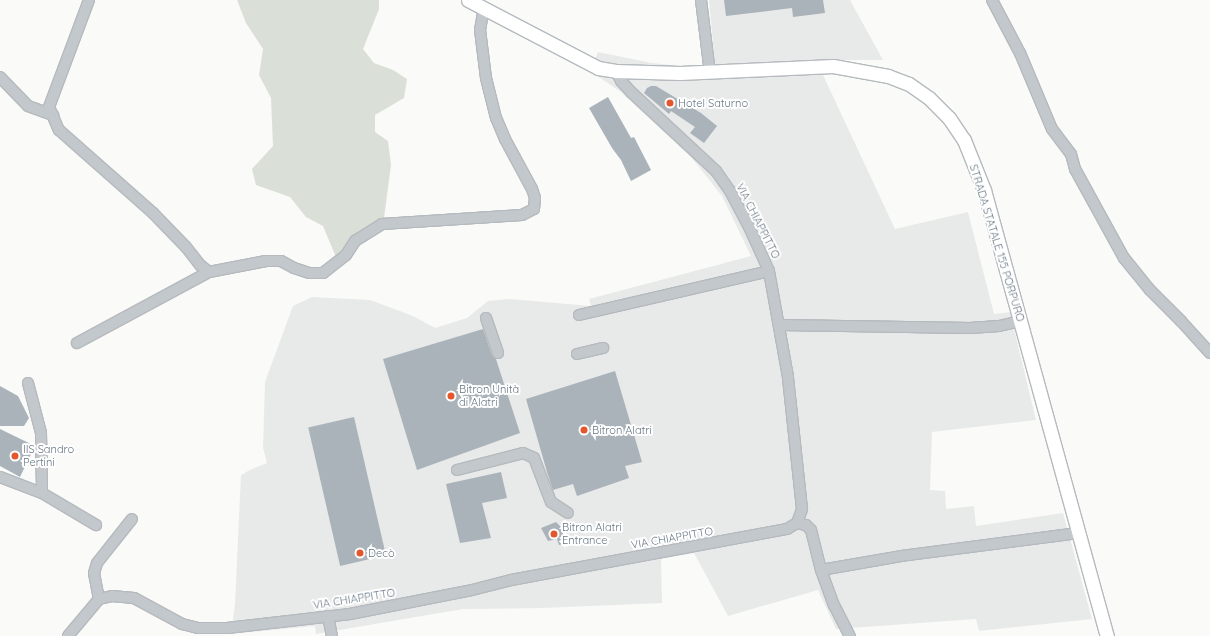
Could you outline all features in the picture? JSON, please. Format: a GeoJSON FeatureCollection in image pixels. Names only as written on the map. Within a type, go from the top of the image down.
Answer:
{"type":"FeatureCollection","features":[{"type":"Feature","properties":{"kind":"main road","name":"STRADA STATALE 155 PORPURO"},"geometry":{"type":"LineString","coordinates":[[468,0],[598,68],[616,71],[710,73],[796,66],[833,66],[888,76],[909,84],[928,98],[949,118],[964,140],[984,190],[1107,636]]}},
{"type":"Feature","properties":{"kind":"street"},"geometry":{"type":"LineString","coordinates":[[89,0],[49,107],[59,130],[153,213],[186,247],[200,265],[210,272]]}},
{"type":"Feature","properties":{"kind":"street"},"geometry":{"type":"LineString","coordinates":[[701,0],[710,73]]}},
{"type":"Feature","properties":{"kind":"street"},"geometry":{"type":"LineString","coordinates":[[992,0],[1020,53],[1052,129],[1070,154],[1075,169],[1124,258],[1150,290],[1182,321],[1210,353]]}},
{"type":"Feature","properties":{"kind":"street"},"geometry":{"type":"LineString","coordinates":[[77,343],[210,272],[266,261],[281,261],[294,268],[309,273],[324,273],[346,255],[355,242],[382,224],[522,215],[534,209],[535,198],[532,189],[504,139],[496,118],[488,84],[480,30],[484,8]]}},
{"type":"Feature","properties":{"kind":"street","name":"VIA CHIAPPITTO"},"geometry":{"type":"LineString","coordinates":[[99,599],[112,596],[134,598],[182,624],[198,628],[227,628],[350,614],[518,579],[787,529],[797,523],[802,509],[788,377],[780,325],[769,271],[749,227],[730,191],[716,171],[620,81],[616,71]]}},
{"type":"Feature","properties":{"kind":"street"},"geometry":{"type":"LineString","coordinates":[[0,77],[28,106],[53,115]]}},
{"type":"Feature","properties":{"kind":"street"},"geometry":{"type":"LineString","coordinates":[[580,315],[769,271]]}},
{"type":"Feature","properties":{"kind":"street"},"geometry":{"type":"LineString","coordinates":[[486,318],[498,353]]}},
{"type":"Feature","properties":{"kind":"street"},"geometry":{"type":"LineString","coordinates":[[780,325],[970,328],[999,326],[1021,321]]}},
{"type":"Feature","properties":{"kind":"street"},"geometry":{"type":"LineString","coordinates":[[577,354],[603,348]]}},
{"type":"Feature","properties":{"kind":"street"},"geometry":{"type":"LineString","coordinates":[[28,383],[41,434],[42,493]]}},
{"type":"Feature","properties":{"kind":"street"},"geometry":{"type":"LineString","coordinates":[[457,470],[523,453],[534,458],[551,502],[568,513]]}},
{"type":"Feature","properties":{"kind":"street"},"geometry":{"type":"LineString","coordinates":[[0,477],[42,493],[96,525]]}},
{"type":"Feature","properties":{"kind":"street"},"geometry":{"type":"LineString","coordinates":[[68,636],[99,599],[94,573],[97,564],[132,519]]}},
{"type":"Feature","properties":{"kind":"street"},"geometry":{"type":"LineString","coordinates":[[797,523],[806,525],[811,530],[821,570],[834,605],[850,636]]}},
{"type":"Feature","properties":{"kind":"street"},"geometry":{"type":"LineString","coordinates":[[821,570],[908,555],[1078,533]]}},
{"type":"Feature","properties":{"kind":"street"},"geometry":{"type":"LineString","coordinates":[[328,616],[332,636]]}},
{"type":"Feature","properties":{"kind":"shaded area"},"geometry":{"type":"Polygon","coordinates":[[[237,0],[379,0],[379,9],[363,49],[374,63],[393,70],[407,79],[404,98],[375,115],[375,132],[388,141],[391,165],[384,218],[359,231],[336,257],[323,226],[306,217],[290,197],[256,185],[252,169],[273,146],[271,98],[259,75],[263,49],[246,23],[237,0]]]}},
{"type":"Feature","properties":{"kind":"shaded area"},"geometry":{"type":"Polygon","coordinates":[[[709,0],[850,0],[883,60],[816,60],[895,229],[968,212],[994,314],[1010,312],[1036,420],[932,432],[930,490],[945,491],[946,509],[974,506],[976,526],[1063,513],[1092,619],[979,631],[976,619],[836,629],[818,590],[728,616],[694,553],[661,559],[662,603],[543,608],[463,609],[316,634],[315,626],[231,634],[235,604],[241,475],[267,463],[263,448],[265,382],[293,306],[312,297],[370,300],[413,316],[435,328],[467,318],[488,301],[509,299],[591,306],[589,299],[751,256],[722,196],[691,157],[621,92],[590,71],[598,52],[652,63],[679,66],[715,65],[709,0]]]}},
{"type":"Feature","properties":{"kind":"building"},"geometry":{"type":"Polygon","coordinates":[[[724,0],[823,0],[825,13],[793,17],[792,8],[726,16],[724,0]]]}},
{"type":"Feature","properties":{"kind":"building","name":"Hotel Saturno"},"geometry":{"type":"Polygon","coordinates":[[[656,86],[701,113],[717,126],[704,143],[690,133],[695,127],[671,111],[669,114],[644,93],[647,88],[656,86]]]}},
{"type":"Feature","properties":{"kind":"building"},"geometry":{"type":"Polygon","coordinates":[[[608,97],[631,138],[634,137],[651,170],[631,181],[621,160],[612,148],[589,108],[608,97]]]}},
{"type":"Feature","properties":{"kind":"building","name":"Bitron Unità di Alatri"},"geometry":{"type":"Polygon","coordinates":[[[483,329],[492,355],[496,359],[520,433],[417,470],[383,359],[483,329]]]}},
{"type":"Feature","properties":{"kind":"building","name":"Bitron Alatri"},"geometry":{"type":"Polygon","coordinates":[[[615,371],[642,462],[625,466],[629,478],[577,496],[573,484],[553,490],[526,399],[615,371]]]}},
{"type":"Feature","properties":{"kind":"building","name":"IIS Sandro Pertini"},"geometry":{"type":"Polygon","coordinates":[[[0,386],[18,396],[29,418],[24,426],[0,426],[0,386]]]}},
{"type":"Feature","properties":{"kind":"building"},"geometry":{"type":"Polygon","coordinates":[[[354,417],[386,555],[340,566],[308,428],[354,417]]]}},
{"type":"Feature","properties":{"kind":"building","name":"IIS Sandro Pertini"},"geometry":{"type":"Polygon","coordinates":[[[0,429],[35,446],[20,477],[0,466],[0,429]]]}},
{"type":"Feature","properties":{"kind":"building"},"geometry":{"type":"Polygon","coordinates":[[[501,472],[507,498],[482,503],[491,538],[460,543],[446,484],[501,472]]]}},
{"type":"Feature","properties":{"kind":"building","name":"Bitron Alatri Entrance"},"geometry":{"type":"Polygon","coordinates":[[[556,522],[563,529],[567,543],[559,545],[557,539],[548,541],[541,528],[556,522]]]}},
{"type":"Feature","properties":{"kind":"place","name":"Hotel Saturno"},"geometry":{"type":"Point","coordinates":[670,103]}},
{"type":"Feature","properties":{"kind":"place","name":"Bitron Unità di Alatri"},"geometry":{"type":"Point","coordinates":[451,396]}},
{"type":"Feature","properties":{"kind":"place","name":"Bitron Alatri"},"geometry":{"type":"Point","coordinates":[584,430]}},
{"type":"Feature","properties":{"kind":"place","name":"IIS Sandro Pertini"},"geometry":{"type":"Point","coordinates":[15,456]}},
{"type":"Feature","properties":{"kind":"place","name":"Bitron Alatri Entrance"},"geometry":{"type":"Point","coordinates":[554,534]}},
{"type":"Feature","properties":{"kind":"place","name":"Decò"},"geometry":{"type":"Point","coordinates":[360,553]}}]}
